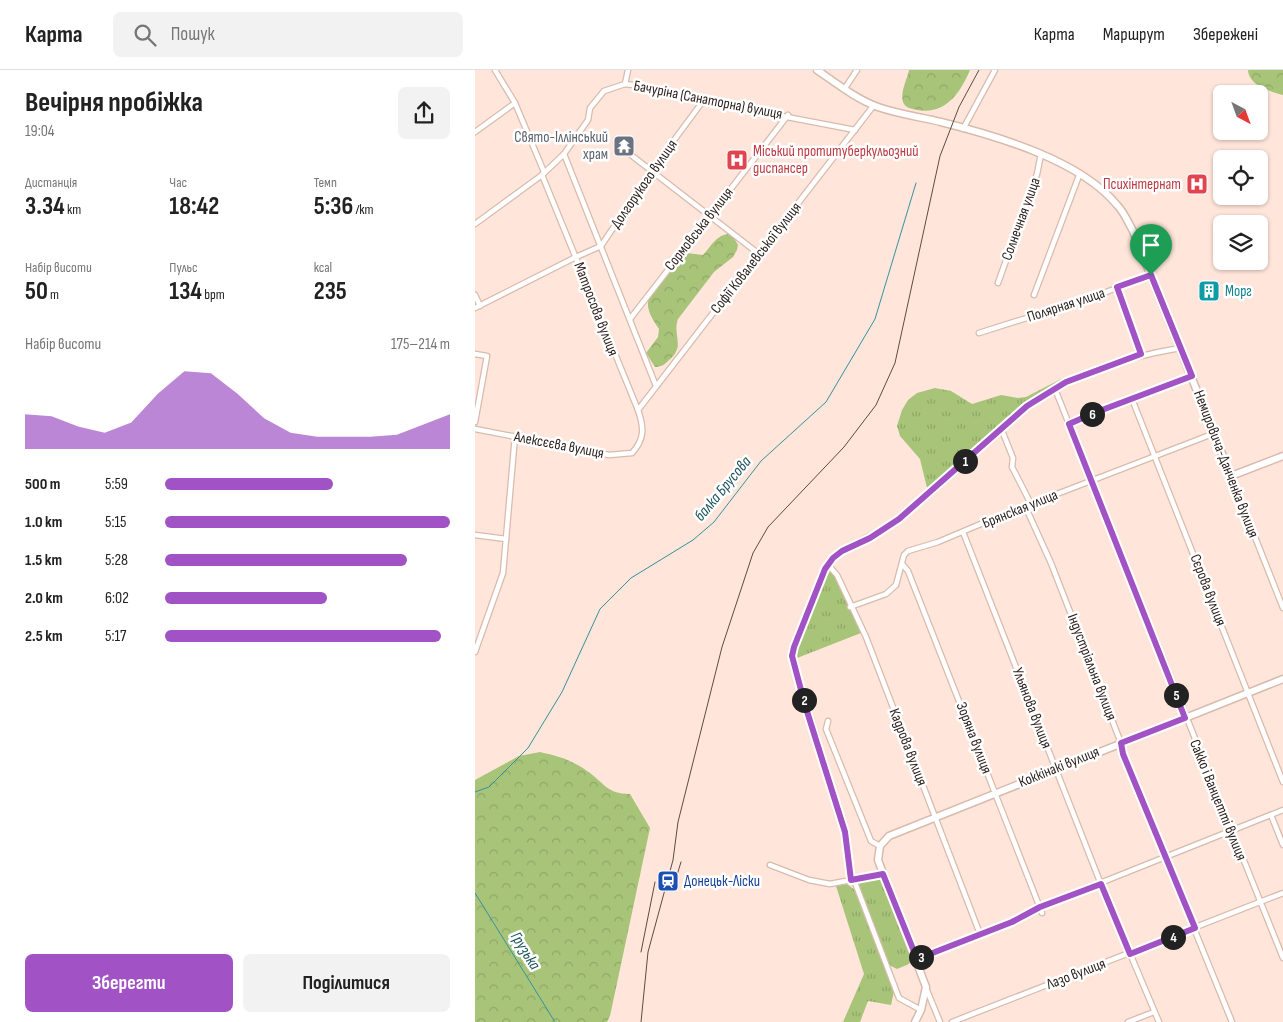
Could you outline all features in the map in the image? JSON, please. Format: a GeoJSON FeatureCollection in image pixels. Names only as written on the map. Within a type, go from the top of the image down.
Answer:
{"type":"FeatureCollection","features":[{"type":"Feature","properties":{"kind":"street","name":"Матросова вулиця"},"geometry":{"type":"LineString","coordinates":[[495,70],[515,103],[610,347],[638,410],[644,428],[640,444]]}},
{"type":"Feature","properties":{"kind":"street"},"geometry":{"type":"LineString","coordinates":[[625,84],[628,70]]}},
{"type":"Feature","properties":{"kind":"street","name":"Немировича-Данченка вулиця"},"geometry":{"type":"LineString","coordinates":[[817,70],[874,105],[963,128],[1041,154],[1080,173],[1118,205],[1133,231],[1215,433],[1283,608]]}},
{"type":"Feature","properties":{"kind":"street"},"geometry":{"type":"LineString","coordinates":[[845,88],[857,70]]}},
{"type":"Feature","properties":{"kind":"street"},"geometry":{"type":"LineString","coordinates":[[963,128],[995,70]]}},
{"type":"Feature","properties":{"kind":"street","name":"Бачуріна (Санаторна) вулиця"},"geometry":{"type":"LineString","coordinates":[[475,224],[543,173],[564,154],[587,120],[590,108],[604,91],[625,84],[649,87],[703,101],[788,115],[855,130]]}},
{"type":"Feature","properties":{"kind":"street","name":"Долгорукого вулиця"},"geometry":{"type":"LineString","coordinates":[[601,246],[652,170],[703,101]]}},
{"type":"Feature","properties":{"kind":"street"},"geometry":{"type":"LineString","coordinates":[[475,132],[515,103]]}},
{"type":"Feature","properties":{"kind":"street","name":"Софії Ковалевської вулиця"},"geometry":{"type":"LineString","coordinates":[[638,410],[874,105]]}},
{"type":"Feature","properties":{"kind":"street","name":"Сормовська вулиця"},"geometry":{"type":"LineString","coordinates":[[630,319],[788,115]]}},
{"type":"Feature","properties":{"kind":"street","name":"Матросова вулиця"},"geometry":{"type":"LineString","coordinates":[[564,154],[656,386]]}},
{"type":"Feature","properties":{"kind":"street","name":"Солнечная улица"},"geometry":{"type":"LineString","coordinates":[[998,283],[1037,174],[1041,154]]}},
{"type":"Feature","properties":{"kind":"street"},"geometry":{"type":"LineString","coordinates":[[631,155],[710,214],[759,254]]}},
{"type":"Feature","properties":{"kind":"street"},"geometry":{"type":"LineString","coordinates":[[1034,295],[1080,173]]}},
{"type":"Feature","properties":{"kind":"street"},"geometry":{"type":"LineString","coordinates":[[475,295],[478,307],[576,256],[601,246]]}},
{"type":"Feature","properties":{"kind":"street","name":"Полярная улица"},"geometry":{"type":"LineString","coordinates":[[979,333],[1151,275]]}},
{"type":"Feature","properties":{"kind":"street"},"geometry":{"type":"LineString","coordinates":[[1117,287],[1141,354]]}},
{"type":"Feature","properties":{"kind":"street"},"geometry":{"type":"LineString","coordinates":[[921,1010],[899,998],[852,880],[845,832],[792,656],[794,647],[828,565],[842,551],[870,538],[899,519],[1027,406],[1066,382],[1141,354],[1180,348]]}},
{"type":"Feature","properties":{"kind":"street"},"geometry":{"type":"LineString","coordinates":[[475,354],[487,356],[475,422]]}},
{"type":"Feature","properties":{"kind":"street"},"geometry":{"type":"LineString","coordinates":[[1069,424],[1192,376]]}},
{"type":"Feature","properties":{"kind":"street","name":"Сакко і Ванцетті вулиця"},"geometry":{"type":"LineString","coordinates":[[1055,389],[1185,718],[1283,958]]}},
{"type":"Feature","properties":{"kind":"street","name":"Сєрова вулиця"},"geometry":{"type":"LineString","coordinates":[[1132,399],[1283,782]]}},
{"type":"Feature","properties":{"kind":"street"},"geometry":{"type":"LineString","coordinates":[[1001,428],[1013,458],[1012,467],[1031,504]]}},
{"type":"Feature","properties":{"kind":"street","name":"Алексєєва вулиця"},"geometry":{"type":"LineString","coordinates":[[475,429],[609,455],[632,452],[640,444]]}},
{"type":"Feature","properties":{"kind":"street","name":"Брянская улица"},"geometry":{"type":"LineString","coordinates":[[850,607],[886,594],[897,585],[904,555],[908,551],[963,532],[1009,512],[1026,508],[1031,504],[1215,433]]}},
{"type":"Feature","properties":{"kind":"street"},"geometry":{"type":"LineString","coordinates":[[475,652],[503,572],[515,436]]}},
{"type":"Feature","properties":{"kind":"street"},"geometry":{"type":"LineString","coordinates":[[1231,476],[1283,456]]}},
{"type":"Feature","properties":{"kind":"street","name":"Індустріальна вулиця"},"geometry":{"type":"LineString","coordinates":[[1026,508],[1051,563],[1121,743],[1123,754],[1167,858],[1232,1022]]}},
{"type":"Feature","properties":{"kind":"street","name":"Ульянова вулиця"},"geometry":{"type":"LineString","coordinates":[[963,532],[1101,884],[1159,1022]]}},
{"type":"Feature","properties":{"kind":"street"},"geometry":{"type":"LineString","coordinates":[[475,535],[507,540]]}},
{"type":"Feature","properties":{"kind":"street","name":"Кадрова вулиця"},"geometry":{"type":"LineString","coordinates":[[828,565],[837,575],[850,607],[866,637],[980,934]]}},
{"type":"Feature","properties":{"kind":"street","name":"Зоряна вулиця"},"geometry":{"type":"LineString","coordinates":[[903,565],[908,571],[1042,913]]}},
{"type":"Feature","properties":{"kind":"street","name":"Коккінакі вулиця"},"geometry":{"type":"LineString","coordinates":[[880,846],[889,836],[1283,679]]}},
{"type":"Feature","properties":{"kind":"street"},"geometry":{"type":"LineString","coordinates":[[828,722],[826,729],[871,841],[880,846],[878,860],[940,1022]]}},
{"type":"Feature","properties":{"kind":"street"},"geometry":{"type":"LineString","coordinates":[[917,959],[1012,922],[1040,907],[1167,858],[1283,810]]}},
{"type":"Feature","properties":{"kind":"street"},"geometry":{"type":"LineString","coordinates":[[1271,815],[1283,845]]}},
{"type":"Feature","properties":{"kind":"street"},"geometry":{"type":"LineString","coordinates":[[770,865],[809,880],[830,884],[883,874]]}},
{"type":"Feature","properties":{"kind":"street","name":"Лазо вулиця"},"geometry":{"type":"LineString","coordinates":[[951,1022],[1283,893]]}},
{"type":"Feature","properties":{"kind":"street"},"geometry":{"type":"LineString","coordinates":[[915,1022],[921,1010],[926,987]]}},
{"type":"Feature","properties":{"kind":"street"},"geometry":{"type":"LineString","coordinates":[[1128,1022],[1154,1012]]}},
{"type":"Feature","properties":{"kind":"green space"},"geometry":{"type":"Polygon","coordinates":[[[909,70],[970,70],[962,87],[951,100],[944,106],[927,111],[912,109],[904,104],[902,96],[909,70]]]}},
{"type":"Feature","properties":{"kind":"green space"},"geometry":{"type":"Polygon","coordinates":[[[1248,70],[1283,70],[1283,95],[1268,91],[1268,85],[1258,85],[1249,76],[1248,70]]]}},
{"type":"Feature","properties":{"kind":"green space"},"geometry":{"type":"Polygon","coordinates":[[[728,234],[734,238],[738,245],[737,250],[733,257],[714,272],[678,319],[676,330],[677,350],[666,363],[655,367],[646,353],[658,337],[659,329],[649,310],[649,298],[682,255],[687,253],[703,255],[717,239],[728,234]]]}},
{"type":"Feature","properties":{"kind":"green space"},"geometry":{"type":"Polygon","coordinates":[[[1065,377],[1066,379],[1060,384],[1015,413],[928,492],[920,459],[900,436],[897,426],[902,410],[908,400],[917,393],[935,388],[951,391],[972,404],[1001,395],[1018,398],[1026,397],[1065,377]]]}},
{"type":"Feature","properties":{"kind":"green space"},"geometry":{"type":"Polygon","coordinates":[[[830,572],[837,576],[861,633],[797,658],[796,649],[826,574],[830,572]]]}},
{"type":"Feature","properties":{"kind":"green space"},"geometry":{"type":"Polygon","coordinates":[[[540,752],[570,761],[593,775],[610,790],[630,794],[650,828],[610,1016],[607,1022],[475,1022],[475,780],[519,756],[540,752]]]}},
{"type":"Feature","properties":{"kind":"green space"},"geometry":{"type":"Polygon","coordinates":[[[876,878],[882,880],[912,955],[909,964],[897,969],[889,965],[860,891],[859,884],[862,880],[876,878]]]}},
{"type":"Feature","properties":{"kind":"green space"},"geometry":{"type":"Polygon","coordinates":[[[847,884],[855,890],[894,991],[891,1005],[868,1001],[860,1022],[843,1022],[864,974],[836,886],[847,884]]]}},
{"type":"Feature","properties":{"kind":"waterway","name":"балка Брусова"},"geometry":{"type":"LineString","coordinates":[[475,792],[489,787],[528,748],[562,692],[600,609],[631,578],[693,540],[714,522],[761,461],[826,402],[875,319],[916,183]]}},
{"type":"Feature","properties":{"kind":"waterway","name":"Грузька"},"geometry":{"type":"LineString","coordinates":[[475,893],[555,1022]]}},
{"type":"Feature","properties":{"kind":"railway"},"geometry":{"type":"LineString","coordinates":[[641,1022],[648,952],[673,860],[678,822],[722,647],[753,553],[768,527],[844,447],[876,405],[895,363],[940,156],[959,107],[979,70]]}},
{"type":"Feature","properties":{"kind":"railway"},"geometry":{"type":"LineString","coordinates":[[674,885],[681,862]]}},
{"type":"Feature","properties":{"kind":"railway"},"geometry":{"type":"LineString","coordinates":[[641,952],[655,882]]}},
{"type":"Feature","properties":{"kind":"place","name":"Свято-Іллінський храм"},"geometry":{"type":"Point","coordinates":[624,146]}},
{"type":"Feature","properties":{"kind":"place","name":"Міський протитуберкульозний диспансер"},"geometry":{"type":"Point","coordinates":[737,160]}},
{"type":"Feature","properties":{"kind":"place","name":"Психінтернат"},"geometry":{"type":"Point","coordinates":[1197,184]}},
{"type":"Feature","properties":{"kind":"place","name":"Морг"},"geometry":{"type":"Point","coordinates":[1209,291]}},
{"type":"Feature","properties":{"kind":"place","name":"Донецьк-Ліски"},"geometry":{"type":"Point","coordinates":[668,881]}},
{"type":"Feature","properties":{"kind":"route"},"geometry":{"type":"LineString","coordinates":[[1151,275],[1192,376],[1069,424],[1185,718],[1121,743],[1123,754],[1195,928],[1130,954],[1101,884],[1040,907],[1012,922],[917,959],[883,874],[851,880],[845,832],[805,705],[792,656],[794,647],[825,569],[833,558],[842,551],[870,538],[899,519],[1027,406],[1066,382],[1141,354],[1117,287],[1151,275]]}}]}
